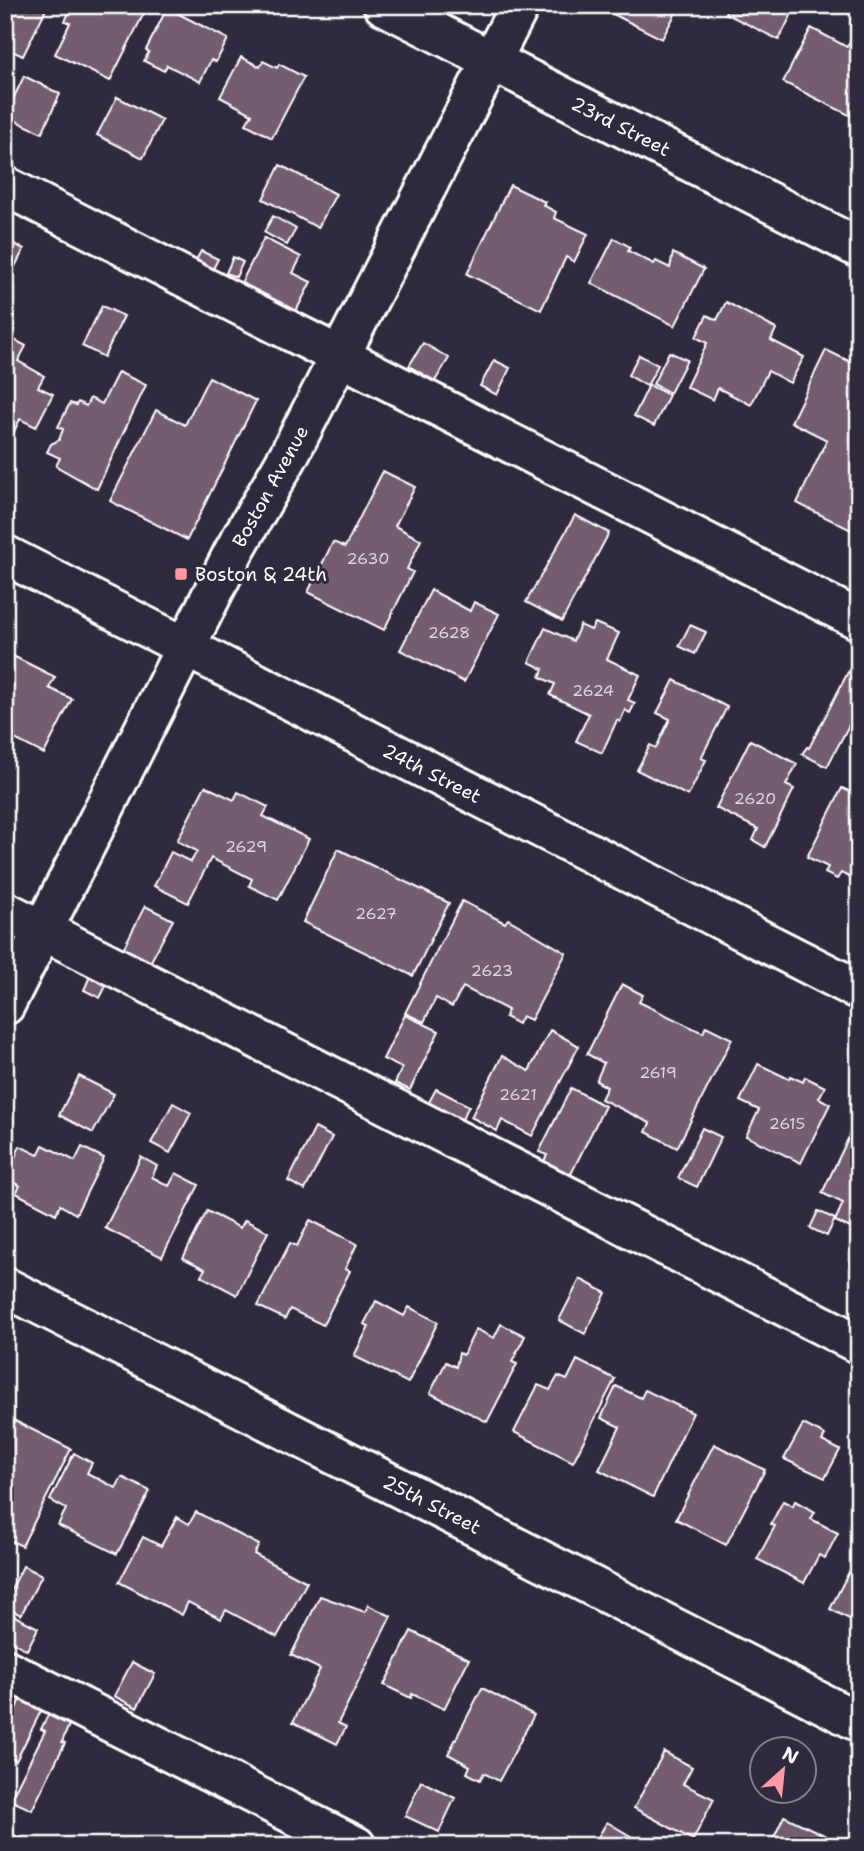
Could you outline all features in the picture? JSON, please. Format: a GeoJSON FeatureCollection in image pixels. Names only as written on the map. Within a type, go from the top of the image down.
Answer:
{"type":"FeatureCollection","features":[{"type":"Feature","properties":{"kind":"street","name":"23rd Street"},"geometry":{"type":"LineString","coordinates":[[383,5],[859,248]]}},
{"type":"Feature","properties":{"kind":"street","name":"Boston Avenue"},"geometry":{"type":"LineString","coordinates":[[5,1005],[520,5]]}},
{"type":"Feature","properties":{"kind":"street"},"geometry":{"type":"LineString","coordinates":[[5,186],[338,358],[859,620]]}},
{"type":"Feature","properties":{"kind":"street","name":"24th Street"},"geometry":{"type":"LineString","coordinates":[[5,555],[859,990]]}},
{"type":"Feature","properties":{"kind":"street"},"geometry":{"type":"LineString","coordinates":[[5,911],[859,1344]]}},
{"type":"Feature","properties":{"kind":"street","name":"25th Street"},"geometry":{"type":"LineString","coordinates":[[5,1287],[859,1722]]}},
{"type":"Feature","properties":{"kind":"street"},"geometry":{"type":"LineString","coordinates":[[5,1669],[356,1846]]}},
{"type":"Feature","properties":{"kind":"building"},"geometry":{"type":"Polygon","coordinates":[[[5,5],[48,5],[23,56],[5,48],[5,5]]]}},
{"type":"Feature","properties":{"kind":"building"},"geometry":{"type":"Polygon","coordinates":[[[73,5],[148,5],[110,81],[55,54],[70,23],[65,21],[73,5]]]}},
{"type":"Feature","properties":{"kind":"building"},"geometry":{"type":"Polygon","coordinates":[[[618,5],[680,5],[662,39],[613,14],[618,5]]]}},
{"type":"Feature","properties":{"kind":"building"},"geometry":{"type":"Polygon","coordinates":[[[729,5],[796,5],[779,40],[725,13],[729,5]]]}},
{"type":"Feature","properties":{"kind":"building"},"geometry":{"type":"Polygon","coordinates":[[[167,8],[228,39],[216,62],[211,60],[200,82],[167,65],[164,71],[144,61],[149,52],[146,50],[167,8]]]}},
{"type":"Feature","properties":{"kind":"building"},"geometry":{"type":"Polygon","coordinates":[[[811,28],[847,47],[856,30],[859,31],[859,120],[783,82],[811,28]]]}},
{"type":"Feature","properties":{"kind":"building"},"geometry":{"type":"Polygon","coordinates":[[[241,57],[260,67],[263,61],[277,68],[279,64],[304,77],[272,138],[246,124],[252,114],[220,97],[241,57]]]}},
{"type":"Feature","properties":{"kind":"building"},"geometry":{"type":"Polygon","coordinates":[[[24,76],[60,94],[42,133],[5,116],[24,76]]]}},
{"type":"Feature","properties":{"kind":"building"},"geometry":{"type":"Polygon","coordinates":[[[117,97],[162,120],[143,158],[97,135],[117,97]]]}},
{"type":"Feature","properties":{"kind":"building"},"geometry":{"type":"Polygon","coordinates":[[[280,165],[336,194],[318,228],[263,199],[280,165]]]}},
{"type":"Feature","properties":{"kind":"building"},"geometry":{"type":"Polygon","coordinates":[[[510,185],[545,202],[543,205],[556,212],[554,218],[588,234],[574,262],[566,257],[541,310],[467,274],[510,185]]]}},
{"type":"Feature","properties":{"kind":"building"},"geometry":{"type":"Polygon","coordinates":[[[273,216],[296,229],[287,245],[264,232],[273,216]]]}},
{"type":"Feature","properties":{"kind":"building"},"geometry":{"type":"Polygon","coordinates":[[[264,238],[301,257],[293,273],[311,282],[293,317],[238,289],[264,238]]]}},
{"type":"Feature","properties":{"kind":"building"},"geometry":{"type":"Polygon","coordinates":[[[614,238],[630,247],[628,251],[654,264],[656,261],[670,268],[673,253],[704,269],[675,326],[591,283],[614,238]]]}},
{"type":"Feature","properties":{"kind":"building"},"geometry":{"type":"Polygon","coordinates":[[[5,239],[24,249],[5,286],[5,239]]]}},
{"type":"Feature","properties":{"kind":"building"},"geometry":{"type":"Polygon","coordinates":[[[201,251],[218,259],[211,273],[194,264],[201,251]]]}},
{"type":"Feature","properties":{"kind":"building"},"geometry":{"type":"Polygon","coordinates":[[[233,257],[243,262],[236,277],[226,273],[233,257]]]}},
{"type":"Feature","properties":{"kind":"building"},"geometry":{"type":"Polygon","coordinates":[[[726,302],[776,329],[771,340],[804,357],[790,383],[768,371],[751,405],[718,388],[713,400],[686,387],[707,343],[696,337],[707,315],[717,320],[726,302]]]}},
{"type":"Feature","properties":{"kind":"building"},"geometry":{"type":"Polygon","coordinates":[[[102,306],[124,316],[104,357],[82,346],[102,306]]]}},
{"type":"Feature","properties":{"kind":"building"},"geometry":{"type":"Polygon","coordinates":[[[5,335],[26,346],[18,361],[44,376],[38,387],[53,394],[36,427],[20,419],[7,446],[5,335]]]}},
{"type":"Feature","properties":{"kind":"building"},"geometry":{"type":"Polygon","coordinates":[[[423,343],[449,358],[435,381],[409,366],[423,343]]]}},
{"type":"Feature","properties":{"kind":"building"},"geometry":{"type":"Polygon","coordinates":[[[826,350],[859,366],[859,515],[851,530],[797,503],[827,440],[791,422],[826,350]]]}},
{"type":"Feature","properties":{"kind":"building"},"geometry":{"type":"Polygon","coordinates":[[[669,352],[687,360],[670,393],[653,384],[669,352]]]}},
{"type":"Feature","properties":{"kind":"building"},"geometry":{"type":"Polygon","coordinates":[[[639,355],[658,365],[647,386],[628,375],[639,355]]]}},
{"type":"Feature","properties":{"kind":"building"},"geometry":{"type":"Polygon","coordinates":[[[494,360],[510,368],[497,395],[480,386],[494,360]]]}},
{"type":"Feature","properties":{"kind":"building"},"geometry":{"type":"Polygon","coordinates":[[[118,372],[146,385],[97,489],[56,466],[60,458],[47,452],[51,444],[59,440],[63,429],[58,427],[70,403],[76,405],[78,402],[86,406],[90,398],[102,404],[118,372]]]}},
{"type":"Feature","properties":{"kind":"building"},"geometry":{"type":"Polygon","coordinates":[[[209,377],[256,401],[187,540],[110,501],[156,410],[185,425],[209,377]]]}},
{"type":"Feature","properties":{"kind":"building"},"geometry":{"type":"Polygon","coordinates":[[[649,385],[669,395],[654,426],[634,416],[649,385]]]}},
{"type":"Feature","properties":{"kind":"building"},"geometry":{"type":"Polygon","coordinates":[[[383,471],[415,487],[395,526],[421,540],[407,569],[413,572],[384,630],[308,592],[333,542],[345,547],[383,471]]]}},
{"type":"Feature","properties":{"kind":"building"},"geometry":{"type":"Polygon","coordinates":[[[575,515],[609,533],[562,621],[526,602],[575,515]]]}},
{"type":"Feature","properties":{"kind":"building"},"geometry":{"type":"Polygon","coordinates":[[[431,590],[470,611],[474,602],[499,614],[464,682],[400,650],[431,590]]]}},
{"type":"Feature","properties":{"kind":"building"},"geometry":{"type":"Polygon","coordinates":[[[595,623],[619,633],[607,659],[640,675],[628,700],[635,703],[630,713],[625,710],[620,722],[617,720],[602,753],[576,741],[589,714],[550,695],[555,684],[540,677],[543,669],[529,662],[545,628],[573,641],[580,625],[591,630],[595,623]]]}},
{"type":"Feature","properties":{"kind":"building"},"geometry":{"type":"Polygon","coordinates":[[[690,625],[706,632],[695,654],[679,646],[690,625]]]}},
{"type":"Feature","properties":{"kind":"building"},"geometry":{"type":"Polygon","coordinates":[[[5,652],[55,677],[49,688],[72,699],[44,754],[7,735],[5,738],[5,652]]]}},
{"type":"Feature","properties":{"kind":"building"},"geometry":{"type":"Polygon","coordinates":[[[848,672],[859,678],[859,706],[827,767],[802,754],[809,748],[848,672]]]}},
{"type":"Feature","properties":{"kind":"building"},"geometry":{"type":"Polygon","coordinates":[[[674,680],[727,707],[701,758],[706,760],[688,796],[637,770],[650,745],[656,748],[670,719],[657,713],[674,680]]]}},
{"type":"Feature","properties":{"kind":"building"},"geometry":{"type":"Polygon","coordinates":[[[750,740],[797,764],[786,785],[794,789],[765,847],[753,840],[758,829],[716,808],[750,740]]]}},
{"type":"Feature","properties":{"kind":"building"},"geometry":{"type":"Polygon","coordinates":[[[205,786],[234,800],[238,792],[268,807],[263,816],[309,839],[278,900],[249,886],[252,879],[211,858],[188,903],[154,886],[171,852],[191,862],[197,851],[177,841],[205,786]]]}},
{"type":"Feature","properties":{"kind":"building"},"geometry":{"type":"Polygon","coordinates":[[[842,788],[859,796],[859,882],[841,873],[837,879],[825,873],[828,867],[807,857],[842,788]]]}},
{"type":"Feature","properties":{"kind":"building"},"geometry":{"type":"Polygon","coordinates":[[[338,849],[449,903],[413,976],[303,922],[338,849]]]}},
{"type":"Feature","properties":{"kind":"building"},"geometry":{"type":"Polygon","coordinates":[[[462,901],[505,923],[508,919],[566,953],[531,1020],[522,1016],[518,1024],[505,1017],[508,1010],[463,987],[452,1007],[436,998],[424,1022],[405,1013],[462,901]]]}},
{"type":"Feature","properties":{"kind":"building"},"geometry":{"type":"Polygon","coordinates":[[[145,906],[173,920],[150,963],[123,949],[145,906]]]}},
{"type":"Feature","properties":{"kind":"building"},"geometry":{"type":"Polygon","coordinates":[[[90,976],[107,984],[100,998],[84,990],[90,976]]]}},
{"type":"Feature","properties":{"kind":"building"},"geometry":{"type":"Polygon","coordinates":[[[622,984],[643,995],[639,1002],[703,1033],[706,1026],[732,1039],[677,1148],[646,1132],[650,1123],[601,1099],[607,1087],[596,1081],[604,1063],[587,1054],[622,984]]]}},
{"type":"Feature","properties":{"kind":"building"},"geometry":{"type":"Polygon","coordinates":[[[405,1015],[439,1031],[410,1090],[395,1083],[402,1068],[383,1059],[405,1015]]]}},
{"type":"Feature","properties":{"kind":"building"},"geometry":{"type":"Polygon","coordinates":[[[550,1030],[579,1046],[532,1136],[502,1120],[497,1131],[471,1117],[502,1056],[529,1071],[550,1030]]]}},
{"type":"Feature","properties":{"kind":"building"},"geometry":{"type":"Polygon","coordinates":[[[758,1064],[789,1079],[790,1076],[803,1082],[805,1077],[825,1087],[819,1098],[830,1104],[801,1163],[746,1136],[759,1110],[740,1101],[758,1064]]]}},
{"type":"Feature","properties":{"kind":"building"},"geometry":{"type":"Polygon","coordinates":[[[79,1076],[114,1094],[93,1133],[59,1115],[79,1076]]]}},
{"type":"Feature","properties":{"kind":"building"},"geometry":{"type":"Polygon","coordinates":[[[571,1088],[605,1106],[569,1178],[542,1165],[547,1155],[539,1152],[571,1088]]]}},
{"type":"Feature","properties":{"kind":"building"},"geometry":{"type":"Polygon","coordinates":[[[436,1089],[469,1106],[460,1123],[427,1106],[436,1089]]]}},
{"type":"Feature","properties":{"kind":"building"},"geometry":{"type":"Polygon","coordinates":[[[173,1103],[191,1113],[170,1153],[151,1143],[173,1103]]]}},
{"type":"Feature","properties":{"kind":"building"},"geometry":{"type":"Polygon","coordinates":[[[859,1116],[859,1232],[835,1221],[843,1203],[822,1193],[859,1116]]]}},
{"type":"Feature","properties":{"kind":"building"},"geometry":{"type":"Polygon","coordinates":[[[315,1128],[332,1137],[305,1190],[288,1181],[315,1128]]]}},
{"type":"Feature","properties":{"kind":"building"},"geometry":{"type":"Polygon","coordinates":[[[702,1128],[721,1137],[697,1187],[678,1178],[702,1128]]]}},
{"type":"Feature","properties":{"kind":"building"},"geometry":{"type":"Polygon","coordinates":[[[43,1145],[75,1161],[82,1147],[104,1158],[76,1214],[60,1205],[56,1214],[16,1193],[20,1186],[5,1178],[20,1146],[38,1155],[43,1145]]]}},
{"type":"Feature","properties":{"kind":"building"},"geometry":{"type":"Polygon","coordinates":[[[141,1157],[157,1166],[152,1177],[169,1186],[176,1173],[199,1185],[162,1257],[105,1228],[141,1157]]]}},
{"type":"Feature","properties":{"kind":"building"},"geometry":{"type":"Polygon","coordinates":[[[207,1211],[240,1228],[245,1220],[268,1232],[237,1295],[201,1276],[205,1269],[183,1258],[207,1211]]]}},
{"type":"Feature","properties":{"kind":"building"},"geometry":{"type":"Polygon","coordinates":[[[818,1211],[835,1219],[827,1236],[810,1228],[818,1211]]]}},
{"type":"Feature","properties":{"kind":"building"},"geometry":{"type":"Polygon","coordinates":[[[310,1220],[357,1244],[345,1269],[350,1271],[323,1325],[290,1309],[285,1319],[258,1306],[290,1243],[297,1246],[310,1220]]]}},
{"type":"Feature","properties":{"kind":"building"},"geometry":{"type":"Polygon","coordinates":[[[580,1279],[606,1293],[585,1334],[559,1320],[580,1279]]]}},
{"type":"Feature","properties":{"kind":"building"},"geometry":{"type":"Polygon","coordinates":[[[376,1301],[404,1316],[409,1307],[438,1322],[408,1383],[354,1356],[369,1326],[364,1324],[376,1301]]]}},
{"type":"Feature","properties":{"kind":"building"},"geometry":{"type":"Polygon","coordinates":[[[501,1324],[525,1336],[512,1362],[517,1364],[487,1422],[430,1393],[446,1362],[456,1367],[459,1353],[463,1355],[476,1329],[494,1338],[501,1324]]]}},
{"type":"Feature","properties":{"kind":"building"},"geometry":{"type":"Polygon","coordinates":[[[577,1360],[615,1379],[573,1462],[514,1432],[538,1385],[550,1390],[558,1376],[567,1380],[577,1360]]]}},
{"type":"Feature","properties":{"kind":"building"},"geometry":{"type":"Polygon","coordinates":[[[616,1386],[641,1398],[645,1390],[693,1413],[653,1497],[599,1470],[620,1427],[601,1418],[616,1386]]]}},
{"type":"Feature","properties":{"kind":"building"},"geometry":{"type":"Polygon","coordinates":[[[5,1416],[71,1449],[22,1546],[5,1538],[5,1416]]]}},
{"type":"Feature","properties":{"kind":"building"},"geometry":{"type":"Polygon","coordinates":[[[803,1424],[825,1435],[822,1441],[840,1450],[825,1478],[784,1459],[803,1424]]]}},
{"type":"Feature","properties":{"kind":"building"},"geometry":{"type":"Polygon","coordinates":[[[714,1444],[765,1470],[726,1545],[676,1519],[714,1444]]]}},
{"type":"Feature","properties":{"kind":"building"},"geometry":{"type":"Polygon","coordinates":[[[74,1453],[92,1463],[87,1473],[116,1488],[122,1477],[150,1491],[117,1554],[58,1525],[66,1509],[50,1500],[74,1453]]]}},
{"type":"Feature","properties":{"kind":"building"},"geometry":{"type":"Polygon","coordinates":[[[783,1501],[793,1506],[795,1501],[815,1512],[811,1519],[838,1533],[825,1558],[819,1555],[804,1583],[757,1559],[775,1526],[771,1524],[783,1501]]]}},
{"type":"Feature","properties":{"kind":"building"},"geometry":{"type":"Polygon","coordinates":[[[196,1512],[259,1545],[254,1554],[307,1582],[277,1637],[226,1610],[221,1619],[188,1602],[182,1615],[119,1582],[143,1537],[161,1546],[177,1517],[189,1524],[196,1512]]]}},
{"type":"Feature","properties":{"kind":"building"},"geometry":{"type":"Polygon","coordinates":[[[23,1566],[42,1575],[21,1615],[5,1607],[5,1602],[23,1566]]]}},
{"type":"Feature","properties":{"kind":"building"},"geometry":{"type":"Polygon","coordinates":[[[850,1570],[857,1574],[859,1571],[859,1624],[830,1609],[850,1570]]]}},
{"type":"Feature","properties":{"kind":"building"},"geometry":{"type":"Polygon","coordinates":[[[320,1596],[365,1612],[368,1605],[391,1616],[338,1723],[346,1727],[337,1744],[293,1722],[320,1669],[291,1655],[320,1596]]]}},
{"type":"Feature","properties":{"kind":"building"},"geometry":{"type":"Polygon","coordinates":[[[5,1611],[38,1628],[27,1650],[5,1638],[5,1611]]]}},
{"type":"Feature","properties":{"kind":"building"},"geometry":{"type":"Polygon","coordinates":[[[411,1631],[469,1659],[444,1709],[384,1685],[411,1631]]]}},
{"type":"Feature","properties":{"kind":"building"},"geometry":{"type":"Polygon","coordinates":[[[132,1662],[155,1674],[137,1708],[114,1696],[132,1662]]]}},
{"type":"Feature","properties":{"kind":"building"},"geometry":{"type":"Polygon","coordinates":[[[482,1688],[534,1715],[499,1781],[484,1773],[480,1780],[467,1773],[470,1766],[448,1754],[482,1688]]]}},
{"type":"Feature","properties":{"kind":"building"},"geometry":{"type":"Polygon","coordinates":[[[21,1699],[41,1711],[16,1761],[5,1755],[5,1729],[21,1699]]]}},
{"type":"Feature","properties":{"kind":"building"},"geometry":{"type":"Polygon","coordinates":[[[48,1715],[69,1725],[62,1742],[65,1743],[32,1810],[10,1800],[45,1731],[41,1729],[48,1715]]]}},
{"type":"Feature","properties":{"kind":"building"},"geometry":{"type":"Polygon","coordinates":[[[664,1752],[692,1767],[683,1784],[714,1799],[693,1840],[634,1808],[664,1752]]]}},
{"type":"Feature","properties":{"kind":"building"},"geometry":{"type":"Polygon","coordinates":[[[421,1781],[455,1798],[439,1832],[405,1816],[421,1781]]]}},
{"type":"Feature","properties":{"kind":"building"},"geometry":{"type":"Polygon","coordinates":[[[784,1816],[839,1842],[838,1846],[770,1846],[784,1816]]]}},
{"type":"Feature","properties":{"kind":"building"},"geometry":{"type":"Polygon","coordinates":[[[607,1822],[637,1840],[634,1846],[593,1846],[607,1822]]]}},
{"type":"Feature","properties":{"kind":"building"},"geometry":{"type":"Polygon","coordinates":[[[14,1835],[35,1846],[9,1846],[14,1835]]]}},
{"type":"Feature","properties":{"kind":"place","name":"Boston & 24th"},"geometry":{"type":"Point","coordinates":[181,574]}}]}
